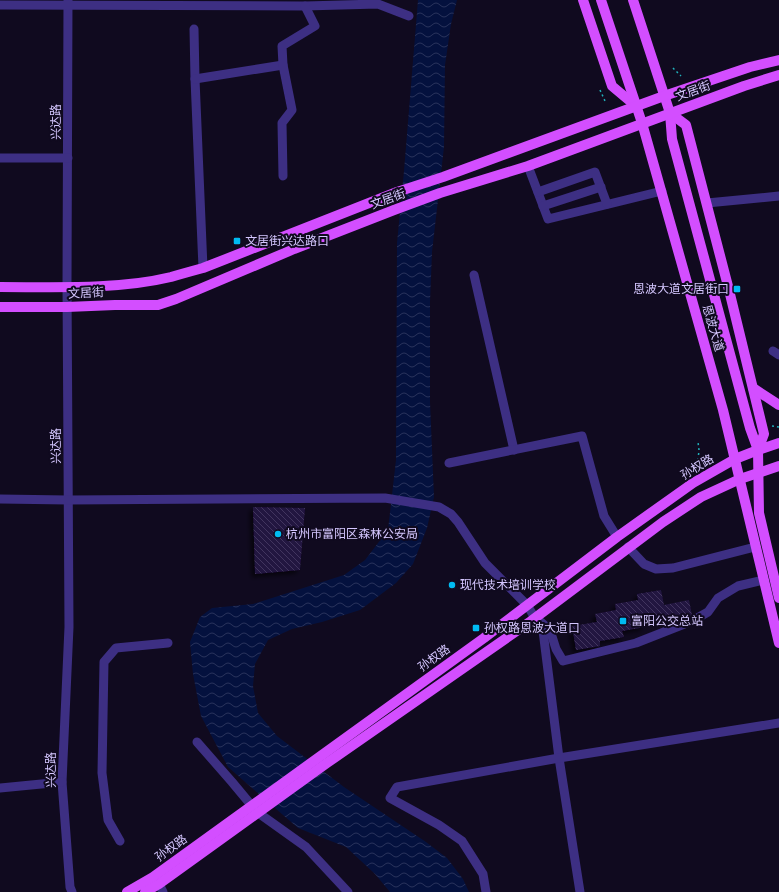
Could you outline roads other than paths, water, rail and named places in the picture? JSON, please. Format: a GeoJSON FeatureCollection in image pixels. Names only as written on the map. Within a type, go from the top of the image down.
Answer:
{"type":"FeatureCollection","features":[{"type":"Feature","properties":{"kind":"main road"},"geometry":{"type":"LineString","coordinates":[[583,0],[612,86],[636,107]]}},
{"type":"Feature","properties":{"kind":"main road","name":"恩波大道"},"geometry":{"type":"LineString","coordinates":[[601,0],[642,123],[723,410],[779,644]]}},
{"type":"Feature","properties":{"kind":"main road","name":"恩波大道"},"geometry":{"type":"LineString","coordinates":[[633,0],[670,113],[672,140],[750,428],[758,450],[759,513],[779,598]]}},
{"type":"Feature","properties":{"kind":"main road","name":"文居街"},"geometry":{"type":"LineString","coordinates":[[0,287],[108,285],[142,282],[170,277],[203,268],[397,192],[443,177],[664,96],[750,67],[779,60]]}},
{"type":"Feature","properties":{"kind":"main road","name":"文居街"},"geometry":{"type":"LineString","coordinates":[[0,308],[158,305],[394,210],[440,193],[528,166],[744,86],[779,75]]}},
{"type":"Feature","properties":{"kind":"main road"},"geometry":{"type":"LineString","coordinates":[[670,113],[686,125],[707,203],[764,434],[758,450]]}},
{"type":"Feature","properties":{"kind":"main road"},"geometry":{"type":"LineString","coordinates":[[753,388],[779,405]]}},
{"type":"Feature","properties":{"kind":"main road","name":"孙权路"},"geometry":{"type":"LineString","coordinates":[[325,759],[617,537],[693,483],[735,459],[779,443]]}},
{"type":"Feature","properties":{"kind":"main road","name":"孙权路"},"geometry":{"type":"LineString","coordinates":[[128,892],[153,877],[325,759],[536,618],[628,547],[701,497],[759,472],[779,466]]}},
{"type":"Feature","properties":{"kind":"main road","name":"孙权路"},"geometry":{"type":"LineString","coordinates":[[145,892],[161,888],[254,809]]}},
{"type":"Feature","properties":{"kind":"street"},"geometry":{"type":"LineString","coordinates":[[0,4],[68,2],[378,4],[410,16]]}},
{"type":"Feature","properties":{"kind":"street","name":"兴达路"},"geometry":{"type":"LineString","coordinates":[[68,2],[67,307],[69,628],[62,782],[70,887],[72,892]]}},
{"type":"Feature","properties":{"kind":"street"},"geometry":{"type":"LineString","coordinates":[[283,176],[282,123],[292,110],[283,65],[282,46],[315,26],[311,4]]}},
{"type":"Feature","properties":{"kind":"street"},"geometry":{"type":"LineString","coordinates":[[194,29],[203,268]]}},
{"type":"Feature","properties":{"kind":"street"},"geometry":{"type":"LineString","coordinates":[[195,79],[283,65]]}},
{"type":"Feature","properties":{"kind":"street"},"geometry":{"type":"LineString","coordinates":[[0,158],[68,158]]}},
{"type":"Feature","properties":{"kind":"street"},"geometry":{"type":"LineString","coordinates":[[528,166],[548,219],[662,191]]}},
{"type":"Feature","properties":{"kind":"street"},"geometry":{"type":"LineString","coordinates":[[538,192],[595,172],[607,204]]}},
{"type":"Feature","properties":{"kind":"street"},"geometry":{"type":"LineString","coordinates":[[543,206],[601,187]]}},
{"type":"Feature","properties":{"kind":"street"},"geometry":{"type":"LineString","coordinates":[[707,203],[779,196]]}},
{"type":"Feature","properties":{"kind":"street"},"geometry":{"type":"LineString","coordinates":[[474,274],[514,450]]}},
{"type":"Feature","properties":{"kind":"street"},"geometry":{"type":"LineString","coordinates":[[449,464],[582,436],[604,516],[617,537]]}},
{"type":"Feature","properties":{"kind":"street"},"geometry":{"type":"LineString","coordinates":[[0,499],[385,498],[438,507],[451,514],[485,563],[527,605],[543,631],[559,758],[580,892]]}},
{"type":"Feature","properties":{"kind":"street"},"geometry":{"type":"LineString","coordinates":[[628,547],[644,564],[656,569],[673,568],[756,547]]}},
{"type":"Feature","properties":{"kind":"street"},"geometry":{"type":"LineString","coordinates":[[536,618],[550,630],[556,649],[563,661],[636,643],[692,621],[708,612],[718,598],[738,586],[764,580]]}},
{"type":"Feature","properties":{"kind":"street"},"geometry":{"type":"LineString","coordinates":[[120,841],[108,820],[102,773],[104,662],[116,648],[168,643]]}},
{"type":"Feature","properties":{"kind":"street"},"geometry":{"type":"LineString","coordinates":[[486,892],[482,874],[462,841],[439,825],[390,798],[397,787],[559,758],[779,723]]}},
{"type":"Feature","properties":{"kind":"street"},"geometry":{"type":"LineString","coordinates":[[197,742],[254,809],[306,847],[348,892]]}},
{"type":"Feature","properties":{"kind":"street"},"geometry":{"type":"LineString","coordinates":[[0,788],[62,782]]}},
{"type":"Feature","properties":{"kind":"water"},"geometry":{"type":"Polygon","coordinates":[[[418,0],[457,0],[451,24],[445,65],[444,147],[432,252],[430,302],[430,402],[434,497],[427,528],[413,564],[396,583],[360,610],[322,622],[292,629],[268,640],[255,664],[253,686],[258,713],[277,736],[344,787],[426,842],[447,858],[463,879],[469,892],[390,892],[375,874],[346,847],[298,828],[228,767],[201,716],[193,674],[190,642],[200,617],[212,608],[253,604],[344,575],[365,560],[388,530],[396,460],[397,243],[418,0]]]}},
{"type":"Feature","properties":{"kind":"place","name":"文居街兴达路口"},"geometry":{"type":"Point","coordinates":[237,241]}},
{"type":"Feature","properties":{"kind":"place","name":"恩波大道文居街口"},"geometry":{"type":"Point","coordinates":[737,289]}},
{"type":"Feature","properties":{"kind":"place","name":"杭州市富阳区森林公安局"},"geometry":{"type":"Point","coordinates":[278,534]}},
{"type":"Feature","properties":{"kind":"place","name":"现代技术培训学校"},"geometry":{"type":"Point","coordinates":[452,585]}},
{"type":"Feature","properties":{"kind":"place","name":"富阳公交总站"},"geometry":{"type":"Point","coordinates":[623,621]}},
{"type":"Feature","properties":{"kind":"place","name":"孙权路恩波大道口"},"geometry":{"type":"Point","coordinates":[476,628]}}]}
